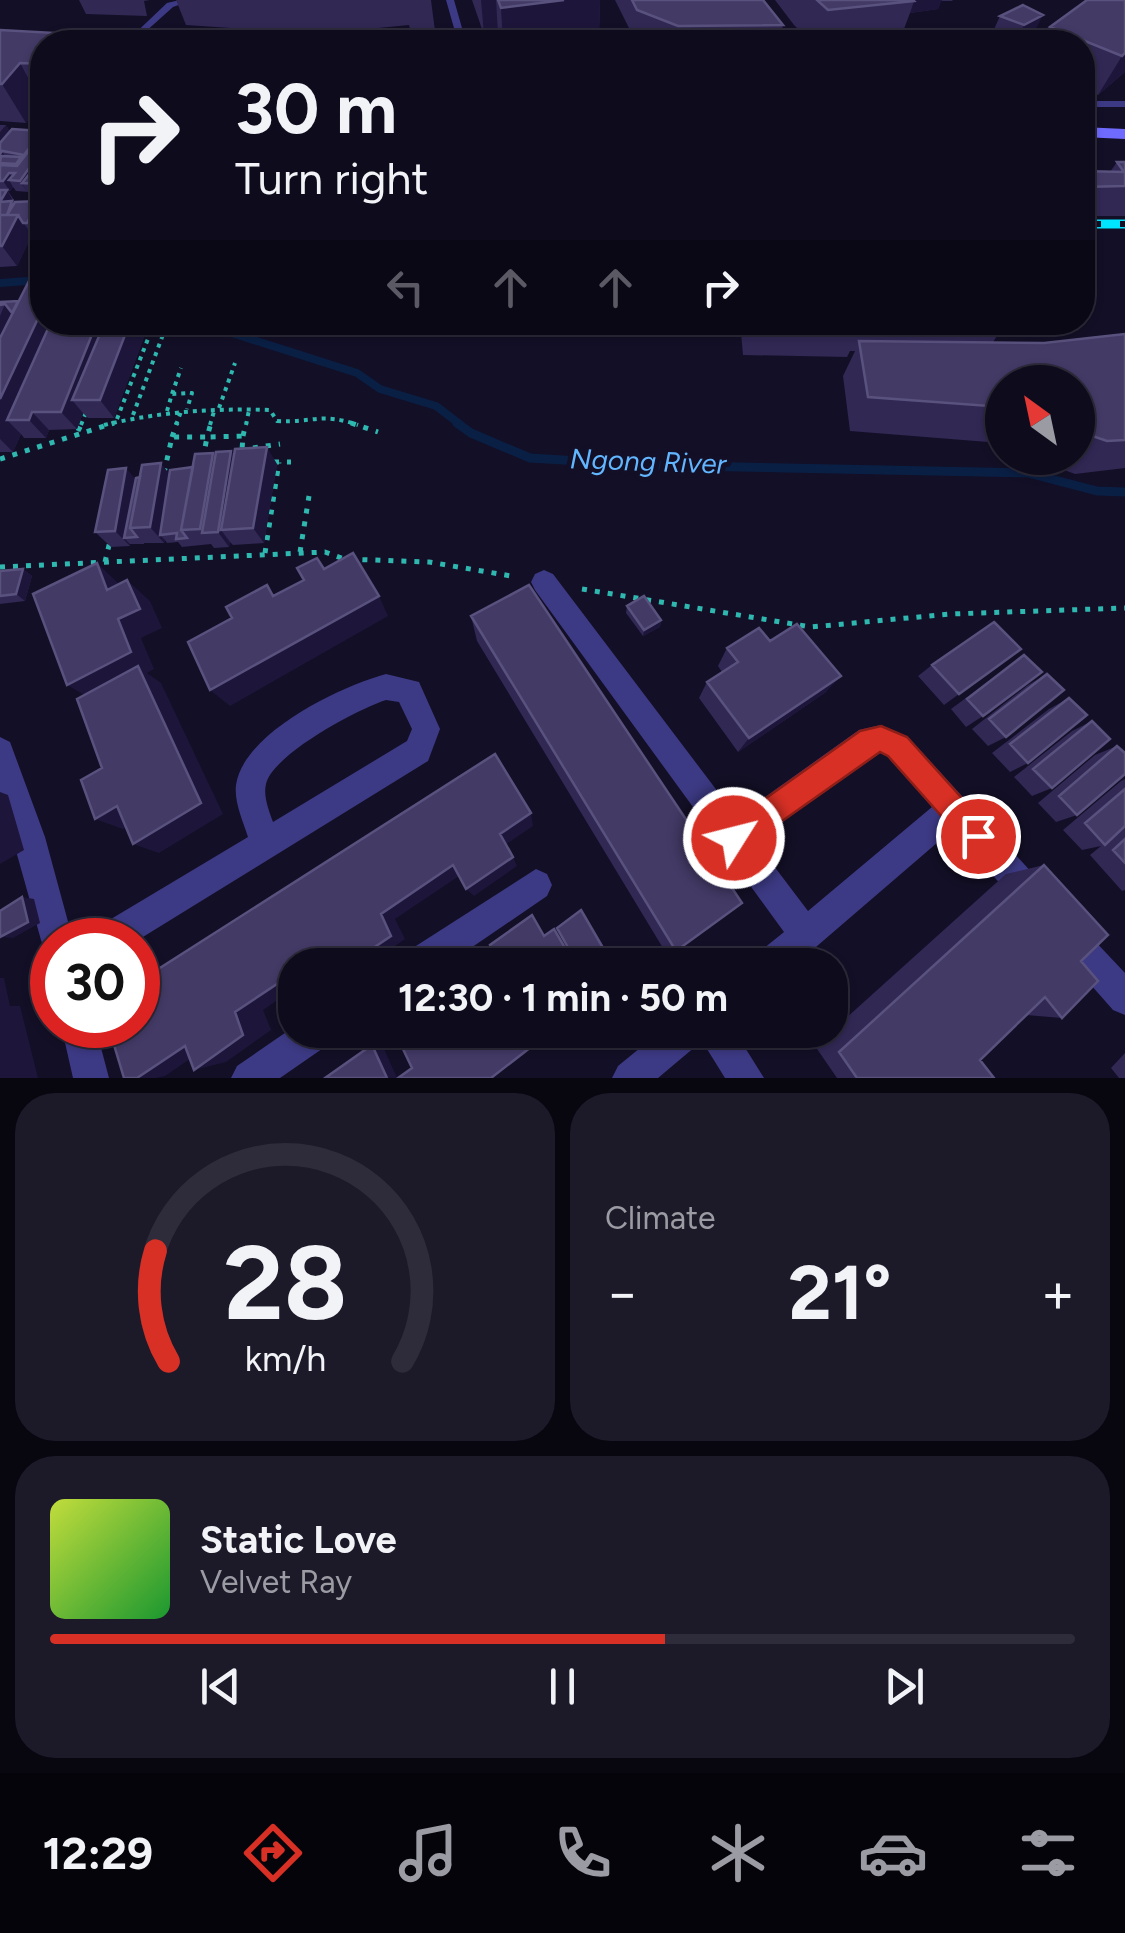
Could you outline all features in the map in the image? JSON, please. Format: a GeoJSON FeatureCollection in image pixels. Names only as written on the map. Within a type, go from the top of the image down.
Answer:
{"type":"FeatureCollection","features":[{"type":"Feature","properties":{"kind":"main road"},"geometry":{"type":"LineString","coordinates":[[1095,133],[1125,134]]}},
{"type":"Feature","properties":{"kind":"street"},"geometry":{"type":"LineString","coordinates":[[544,582],[806,936]]}},
{"type":"Feature","properties":{"kind":"street"},"geometry":{"type":"LineString","coordinates":[[144,918],[266,844],[418,751],[426,729],[409,692],[386,687],[365,694],[261,762],[251,787],[266,844]]}},
{"type":"Feature","properties":{"kind":"street"},"geometry":{"type":"LineString","coordinates":[[734,838],[869,740],[881,739],[898,747],[1125,998]]}},
{"type":"Feature","properties":{"kind":"street"},"geometry":{"type":"LineString","coordinates":[[0,752],[30,836],[51,918]]}},
{"type":"Feature","properties":{"kind":"street"},"geometry":{"type":"LineString","coordinates":[[791,948],[953,809]]}},
{"type":"Feature","properties":{"kind":"street"},"geometry":{"type":"LineString","coordinates":[[443,948],[536,886]]}},
{"type":"Feature","properties":{"kind":"street"},"geometry":{"type":"LineString","coordinates":[[84,1048],[91,1078]]}},
{"type":"Feature","properties":{"kind":"street"},"geometry":{"type":"LineString","coordinates":[[249,1078],[293,1048]]}},
{"type":"Feature","properties":{"kind":"street"},"geometry":{"type":"LineString","coordinates":[[630,1078],[667,1048]]}},
{"type":"Feature","properties":{"kind":"street"},"geometry":{"type":"LineString","coordinates":[[726,1048],[746,1078]]}},
{"type":"Feature","properties":{"kind":"lane"},"geometry":{"type":"LineString","coordinates":[[143,30],[170,6],[188,0]]}},
{"type":"Feature","properties":{"kind":"lane"},"geometry":{"type":"LineString","coordinates":[[450,0],[459,30]]}},
{"type":"Feature","properties":{"kind":"lane"},"geometry":{"type":"LineString","coordinates":[[1095,104],[1125,104]]}},
{"type":"Feature","properties":{"kind":"path"},"geometry":{"type":"LineString","coordinates":[[116,419],[150,335]]}},
{"type":"Feature","properties":{"kind":"path"},"geometry":{"type":"LineString","coordinates":[[133,416],[163,335]]}},
{"type":"Feature","properties":{"kind":"path"},"geometry":{"type":"LineString","coordinates":[[201,472],[207,437],[235,363]]}},
{"type":"Feature","properties":{"kind":"path"},"geometry":{"type":"LineString","coordinates":[[166,411],[181,368]]}},
{"type":"Feature","properties":{"kind":"path"},"geometry":{"type":"LineString","coordinates":[[172,394],[192,393],[172,437],[162,478],[175,476]]}},
{"type":"Feature","properties":{"kind":"path"},"geometry":{"type":"LineString","coordinates":[[78,431],[93,395]]}},
{"type":"Feature","properties":{"kind":"path"},"geometry":{"type":"LineString","coordinates":[[0,459],[116,419],[185,409],[270,410],[277,421],[302,422],[329,416],[378,432]]}},
{"type":"Feature","properties":{"kind":"path"},"geometry":{"type":"LineString","coordinates":[[242,450],[250,409]]}},
{"type":"Feature","properties":{"kind":"path"},"geometry":{"type":"LineString","coordinates":[[172,437],[242,436]]}},
{"type":"Feature","properties":{"kind":"path"},"geometry":{"type":"LineString","coordinates":[[226,453],[280,444]]}},
{"type":"Feature","properties":{"kind":"path"},"geometry":{"type":"LineString","coordinates":[[264,554],[279,462]]}},
{"type":"Feature","properties":{"kind":"path"},"geometry":{"type":"LineString","coordinates":[[261,464],[291,462]]}},
{"type":"Feature","properties":{"kind":"path"},"geometry":{"type":"LineString","coordinates":[[300,552],[310,496]]}},
{"type":"Feature","properties":{"kind":"path"},"geometry":{"type":"LineString","coordinates":[[105,562],[114,524]]}},
{"type":"Feature","properties":{"kind":"path"},"geometry":{"type":"LineString","coordinates":[[164,559],[166,542]]}},
{"type":"Feature","properties":{"kind":"building"},"geometry":{"type":"Polygon","coordinates":[[[498,0],[564,0],[501,8],[498,0]]]}},
{"type":"Feature","properties":{"kind":"building"},"geometry":{"type":"Polygon","coordinates":[[[632,0],[763,0],[783,25],[678,26],[637,10],[632,0]]]}},
{"type":"Feature","properties":{"kind":"building"},"geometry":{"type":"Polygon","coordinates":[[[817,0],[913,0],[914,1],[828,10],[817,0]]]}},
{"type":"Feature","properties":{"kind":"building"},"geometry":{"type":"Polygon","coordinates":[[[1087,0],[1125,0],[1122,56],[1095,45],[1095,30],[1050,27],[1087,0]]]}},
{"type":"Feature","properties":{"kind":"building"},"geometry":{"type":"Polygon","coordinates":[[[1023,5],[1043,15],[1024,25],[1000,16],[1023,5]]]}},
{"type":"Feature","properties":{"kind":"building"},"geometry":{"type":"Polygon","coordinates":[[[0,30],[30,32],[30,63],[20,63],[0,84],[0,30]]]}},
{"type":"Feature","properties":{"kind":"building"},"geometry":{"type":"Polygon","coordinates":[[[12,129],[30,130],[30,147],[24,155],[2,151],[0,154],[0,143],[12,129]]]}},
{"type":"Feature","properties":{"kind":"building"},"geometry":{"type":"Polygon","coordinates":[[[30,149],[30,167],[20,181],[9,180],[15,173],[9,173],[0,181],[0,165],[17,166],[30,149]]]}},
{"type":"Feature","properties":{"kind":"building"},"geometry":{"type":"Polygon","coordinates":[[[1,156],[21,157],[16,164],[0,163],[1,156]]]}},
{"type":"Feature","properties":{"kind":"building"},"geometry":{"type":"Polygon","coordinates":[[[1117,162],[1125,162],[1125,186],[1095,187],[1095,171],[1124,172],[1117,162]]]}},
{"type":"Feature","properties":{"kind":"building"},"geometry":{"type":"Polygon","coordinates":[[[12,201],[7,215],[0,215],[0,202],[12,201]]]}},
{"type":"Feature","properties":{"kind":"building"},"geometry":{"type":"Polygon","coordinates":[[[30,201],[27,223],[18,215],[7,215],[15,202],[30,201]]]}},
{"type":"Feature","properties":{"kind":"building"},"geometry":{"type":"Polygon","coordinates":[[[0,215],[18,215],[2,246],[0,246],[0,215]]]}},
{"type":"Feature","properties":{"kind":"building"},"geometry":{"type":"Polygon","coordinates":[[[30,279],[30,335],[0,399],[0,338],[30,279]]]}},
{"type":"Feature","properties":{"kind":"building"},"geometry":{"type":"Polygon","coordinates":[[[18,301],[12,313],[5,304],[0,305],[0,302],[18,301]]]}},
{"type":"Feature","properties":{"kind":"building"},"geometry":{"type":"Polygon","coordinates":[[[1125,334],[1125,440],[1095,437],[1095,365],[985,365],[985,406],[868,397],[859,341],[1044,343],[1125,334]]]}},
{"type":"Feature","properties":{"kind":"building"},"geometry":{"type":"Polygon","coordinates":[[[45,335],[92,335],[61,412],[32,412],[29,420],[7,420],[45,335]]]}},
{"type":"Feature","properties":{"kind":"building"},"geometry":{"type":"Polygon","coordinates":[[[100,335],[125,335],[100,400],[72,400],[100,335]]]}},
{"type":"Feature","properties":{"kind":"building"},"geometry":{"type":"Polygon","coordinates":[[[267,447],[253,528],[221,530],[235,449],[267,447]]]}},
{"type":"Feature","properties":{"kind":"building"},"geometry":{"type":"Polygon","coordinates":[[[231,451],[218,532],[202,533],[216,452],[231,451]]]}},
{"type":"Feature","properties":{"kind":"building"},"geometry":{"type":"Polygon","coordinates":[[[213,453],[200,529],[181,530],[195,454],[213,453]]]}},
{"type":"Feature","properties":{"kind":"building"},"geometry":{"type":"Polygon","coordinates":[[[161,463],[150,527],[130,528],[142,465],[161,463]]]}},
{"type":"Feature","properties":{"kind":"building"},"geometry":{"type":"Polygon","coordinates":[[[193,467],[181,530],[187,538],[176,539],[177,533],[160,535],[170,470],[193,467]]]}},
{"type":"Feature","properties":{"kind":"building"},"geometry":{"type":"Polygon","coordinates":[[[126,468],[115,531],[95,532],[108,470],[126,468]]]}},
{"type":"Feature","properties":{"kind":"building"},"geometry":{"type":"Polygon","coordinates":[[[140,477],[130,528],[137,537],[124,538],[136,478],[140,477]]]}},
{"type":"Feature","properties":{"kind":"building"},"geometry":{"type":"Polygon","coordinates":[[[353,553],[379,596],[210,690],[188,642],[232,618],[226,607],[267,585],[273,596],[304,580],[297,568],[317,558],[324,569],[353,553]]]}},
{"type":"Feature","properties":{"kind":"building"},"geometry":{"type":"Polygon","coordinates":[[[97,563],[107,590],[127,580],[140,609],[118,619],[131,652],[67,685],[33,594],[97,563]]]}},
{"type":"Feature","properties":{"kind":"building"},"geometry":{"type":"Polygon","coordinates":[[[23,569],[16,594],[0,596],[0,571],[23,569]]]}},
{"type":"Feature","properties":{"kind":"building"},"geometry":{"type":"Polygon","coordinates":[[[529,585],[742,903],[680,948],[674,948],[471,616],[529,585]]]}},
{"type":"Feature","properties":{"kind":"building"},"geometry":{"type":"Polygon","coordinates":[[[644,596],[661,620],[644,630],[627,606],[644,596]]]}},
{"type":"Feature","properties":{"kind":"building"},"geometry":{"type":"Polygon","coordinates":[[[994,622],[1021,649],[959,694],[932,665],[994,622]]]}},
{"type":"Feature","properties":{"kind":"building"},"geometry":{"type":"Polygon","coordinates":[[[797,624],[841,676],[749,738],[707,682],[738,662],[727,648],[759,628],[770,641],[797,624]]]}},
{"type":"Feature","properties":{"kind":"building"},"geometry":{"type":"Polygon","coordinates":[[[1024,655],[1042,672],[983,716],[967,699],[1024,655]]]}},
{"type":"Feature","properties":{"kind":"building"},"geometry":{"type":"Polygon","coordinates":[[[138,666],[201,803],[133,844],[117,806],[95,819],[81,780],[102,768],[77,699],[138,666]]]}},
{"type":"Feature","properties":{"kind":"building"},"geometry":{"type":"Polygon","coordinates":[[[1047,674],[1064,690],[1006,737],[989,719],[1047,674]]]}},
{"type":"Feature","properties":{"kind":"building"},"geometry":{"type":"Polygon","coordinates":[[[1069,698],[1087,715],[1028,763],[1010,744],[1069,698]]]}},
{"type":"Feature","properties":{"kind":"building"},"geometry":{"type":"Polygon","coordinates":[[[1092,721],[1110,739],[1052,788],[1033,769],[1092,721]]]}},
{"type":"Feature","properties":{"kind":"building"},"geometry":{"type":"Polygon","coordinates":[[[1117,746],[1125,753],[1125,774],[1077,815],[1059,796],[1117,746]]]}},
{"type":"Feature","properties":{"kind":"building"},"geometry":{"type":"Polygon","coordinates":[[[495,754],[531,813],[500,834],[513,857],[466,889],[453,865],[381,914],[391,936],[373,948],[278,948],[278,983],[235,1012],[243,1035],[194,1070],[185,1046],[137,1078],[124,1078],[115,1048],[160,1048],[160,968],[495,754]]]}},
{"type":"Feature","properties":{"kind":"building"},"geometry":{"type":"Polygon","coordinates":[[[1125,789],[1125,826],[1105,845],[1085,823],[1125,789]]]}},
{"type":"Feature","properties":{"kind":"building"},"geometry":{"type":"Polygon","coordinates":[[[1125,839],[1125,863],[1113,850],[1125,839]]]}},
{"type":"Feature","properties":{"kind":"building"},"geometry":{"type":"Polygon","coordinates":[[[1044,865],[1108,935],[1081,961],[1098,981],[1062,1018],[1045,997],[980,1060],[994,1078],[857,1078],[839,1052],[848,1048],[848,1044],[1044,865]]]}},
{"type":"Feature","properties":{"kind":"building"},"geometry":{"type":"Polygon","coordinates":[[[22,897],[28,922],[0,937],[0,911],[22,897]]]}},
{"type":"Feature","properties":{"kind":"building"},"geometry":{"type":"Polygon","coordinates":[[[581,910],[603,948],[568,948],[557,928],[581,910]]]}},
{"type":"Feature","properties":{"kind":"building"},"geometry":{"type":"Polygon","coordinates":[[[532,915],[544,936],[554,929],[565,948],[492,948],[490,945],[532,915]]]}},
{"type":"Feature","properties":{"kind":"building"},"geometry":{"type":"Polygon","coordinates":[[[373,1048],[387,1078],[325,1078],[373,1048]]]}},
{"type":"Feature","properties":{"kind":"building"},"geometry":{"type":"Polygon","coordinates":[[[403,1048],[530,1048],[491,1078],[398,1078],[412,1068],[403,1048]]]}},
{"type":"Feature","properties":{"kind":"waterway","name":"Ngong River"},"geometry":{"type":"LineString","coordinates":[[0,283],[30,281]]}},
{"type":"Feature","properties":{"kind":"waterway","name":"Ngong River"},"geometry":{"type":"LineString","coordinates":[[238,335],[357,373],[380,389],[436,406],[461,425]]}},
{"type":"Feature","properties":{"kind":"waterway","name":"Ngong River"},"geometry":{"type":"LineString","coordinates":[[457,423],[530,458],[645,465],[1028,473],[1097,491],[1125,492]]}},
{"type":"Feature","properties":{"kind":"railway"},"geometry":{"type":"LineString","coordinates":[[1095,224],[1125,224]]}},
{"type":"Feature","properties":{"kind":"route"},"geometry":{"type":"LineString","coordinates":[[734,838],[869,740],[881,739],[898,747],[978,836]]}}]}
